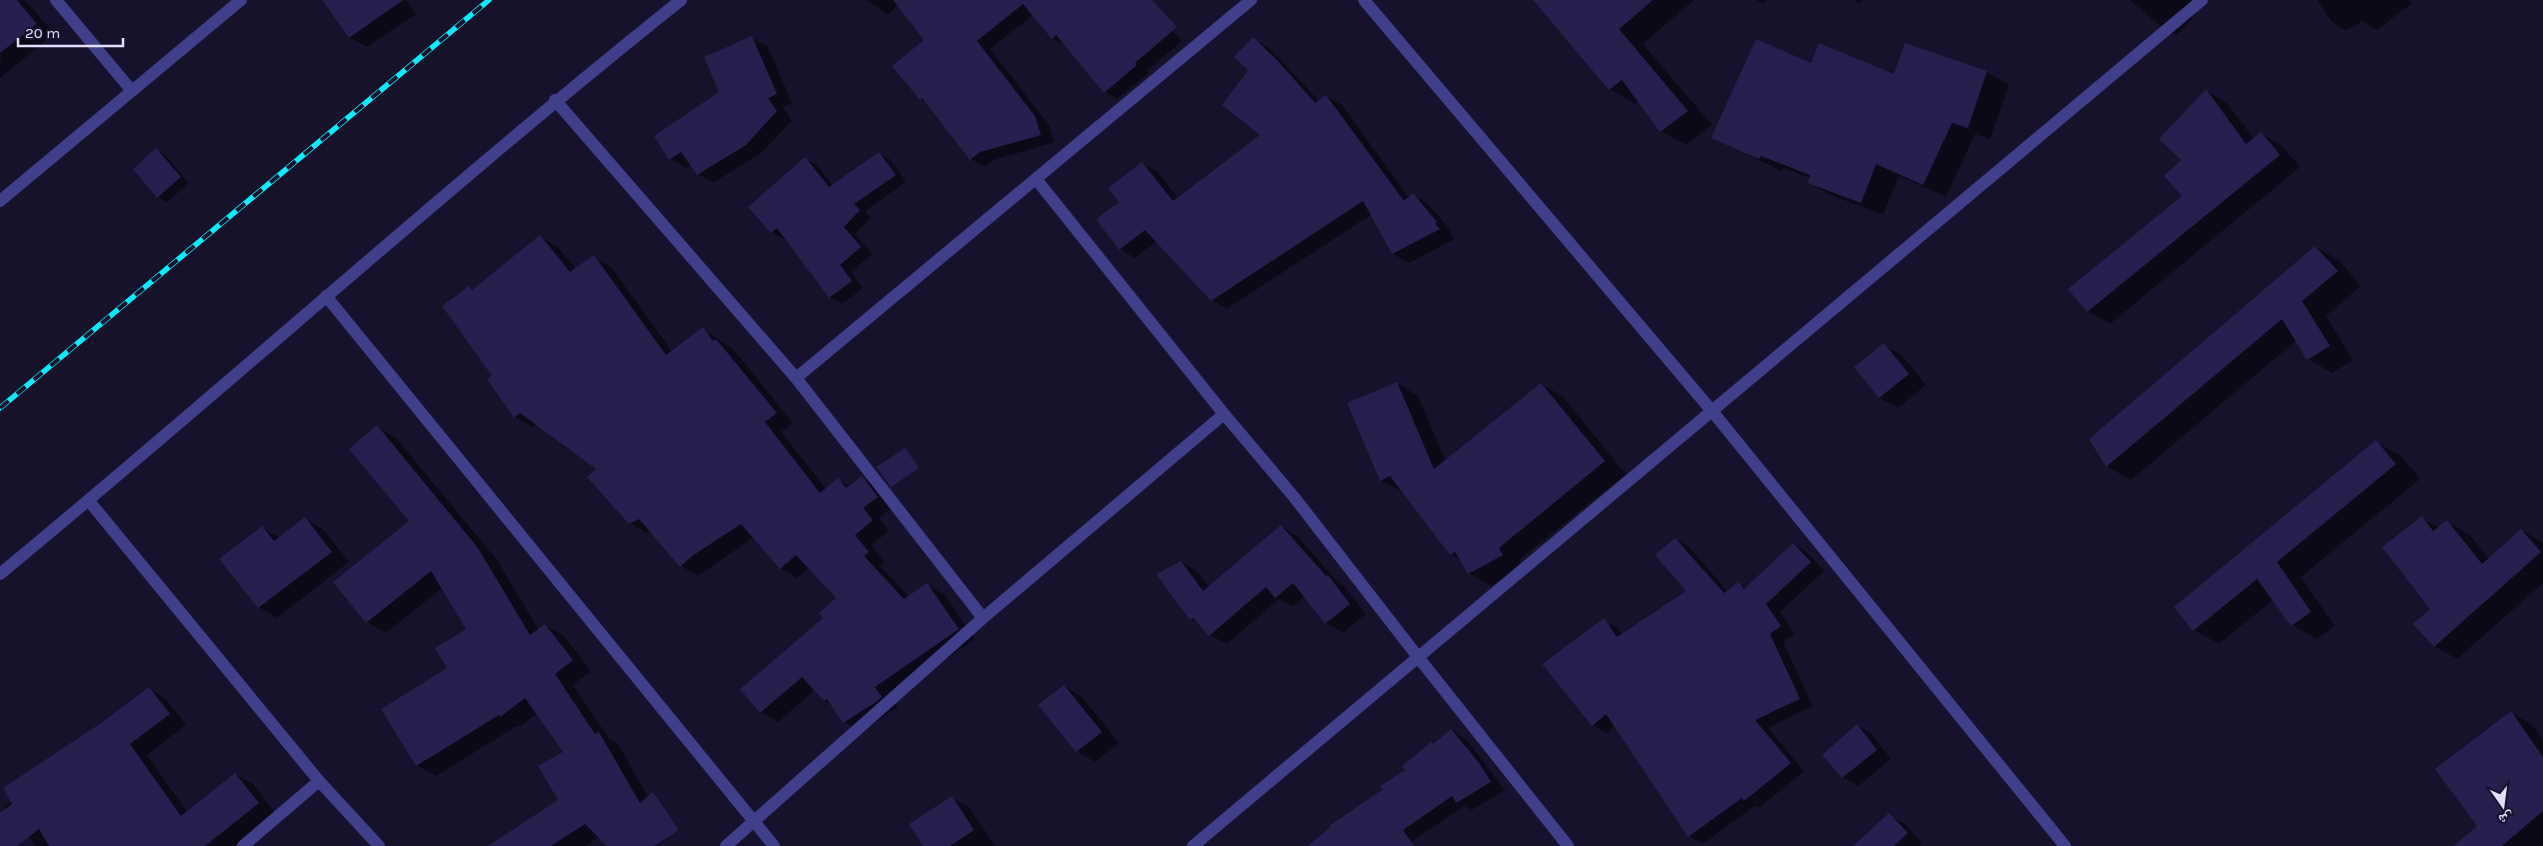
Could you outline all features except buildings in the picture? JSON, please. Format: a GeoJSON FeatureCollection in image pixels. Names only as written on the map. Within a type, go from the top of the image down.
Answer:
{"type":"FeatureCollection","features":[{"type":"Feature","properties":{"kind":"street"},"geometry":{"type":"LineString","coordinates":[[56,0],[132,91]]}},
{"type":"Feature","properties":{"kind":"street"},"geometry":{"type":"LineString","coordinates":[[0,201],[241,0]]}},
{"type":"Feature","properties":{"kind":"street"},"geometry":{"type":"LineString","coordinates":[[0,574],[89,501],[555,100],[681,0]]}},
{"type":"Feature","properties":{"kind":"street"},"geometry":{"type":"LineString","coordinates":[[796,378],[1251,0]]}},
{"type":"Feature","properties":{"kind":"street"},"geometry":{"type":"LineString","coordinates":[[1364,0],[1712,411],[2065,846]]}},
{"type":"Feature","properties":{"kind":"street"},"geometry":{"type":"LineString","coordinates":[[1193,846],[2202,0]]}},
{"type":"Feature","properties":{"kind":"street"},"geometry":{"type":"LineString","coordinates":[[555,100],[796,378],[983,618]]}},
{"type":"Feature","properties":{"kind":"street"},"geometry":{"type":"LineString","coordinates":[[1036,179],[1224,414],[1294,497],[1418,658],[1568,846]]}},
{"type":"Feature","properties":{"kind":"street"},"geometry":{"type":"LineString","coordinates":[[326,296],[774,846]]}},
{"type":"Feature","properties":{"kind":"street"},"geometry":{"type":"LineString","coordinates":[[726,846],[983,618],[1224,414]]}},
{"type":"Feature","properties":{"kind":"street"},"geometry":{"type":"LineString","coordinates":[[89,501],[319,780],[379,846]]}},
{"type":"Feature","properties":{"kind":"street"},"geometry":{"type":"LineString","coordinates":[[242,846],[319,780]]}},
{"type":"Feature","properties":{"kind":"railway"},"geometry":{"type":"LineString","coordinates":[[0,408],[489,0]]}}]}
